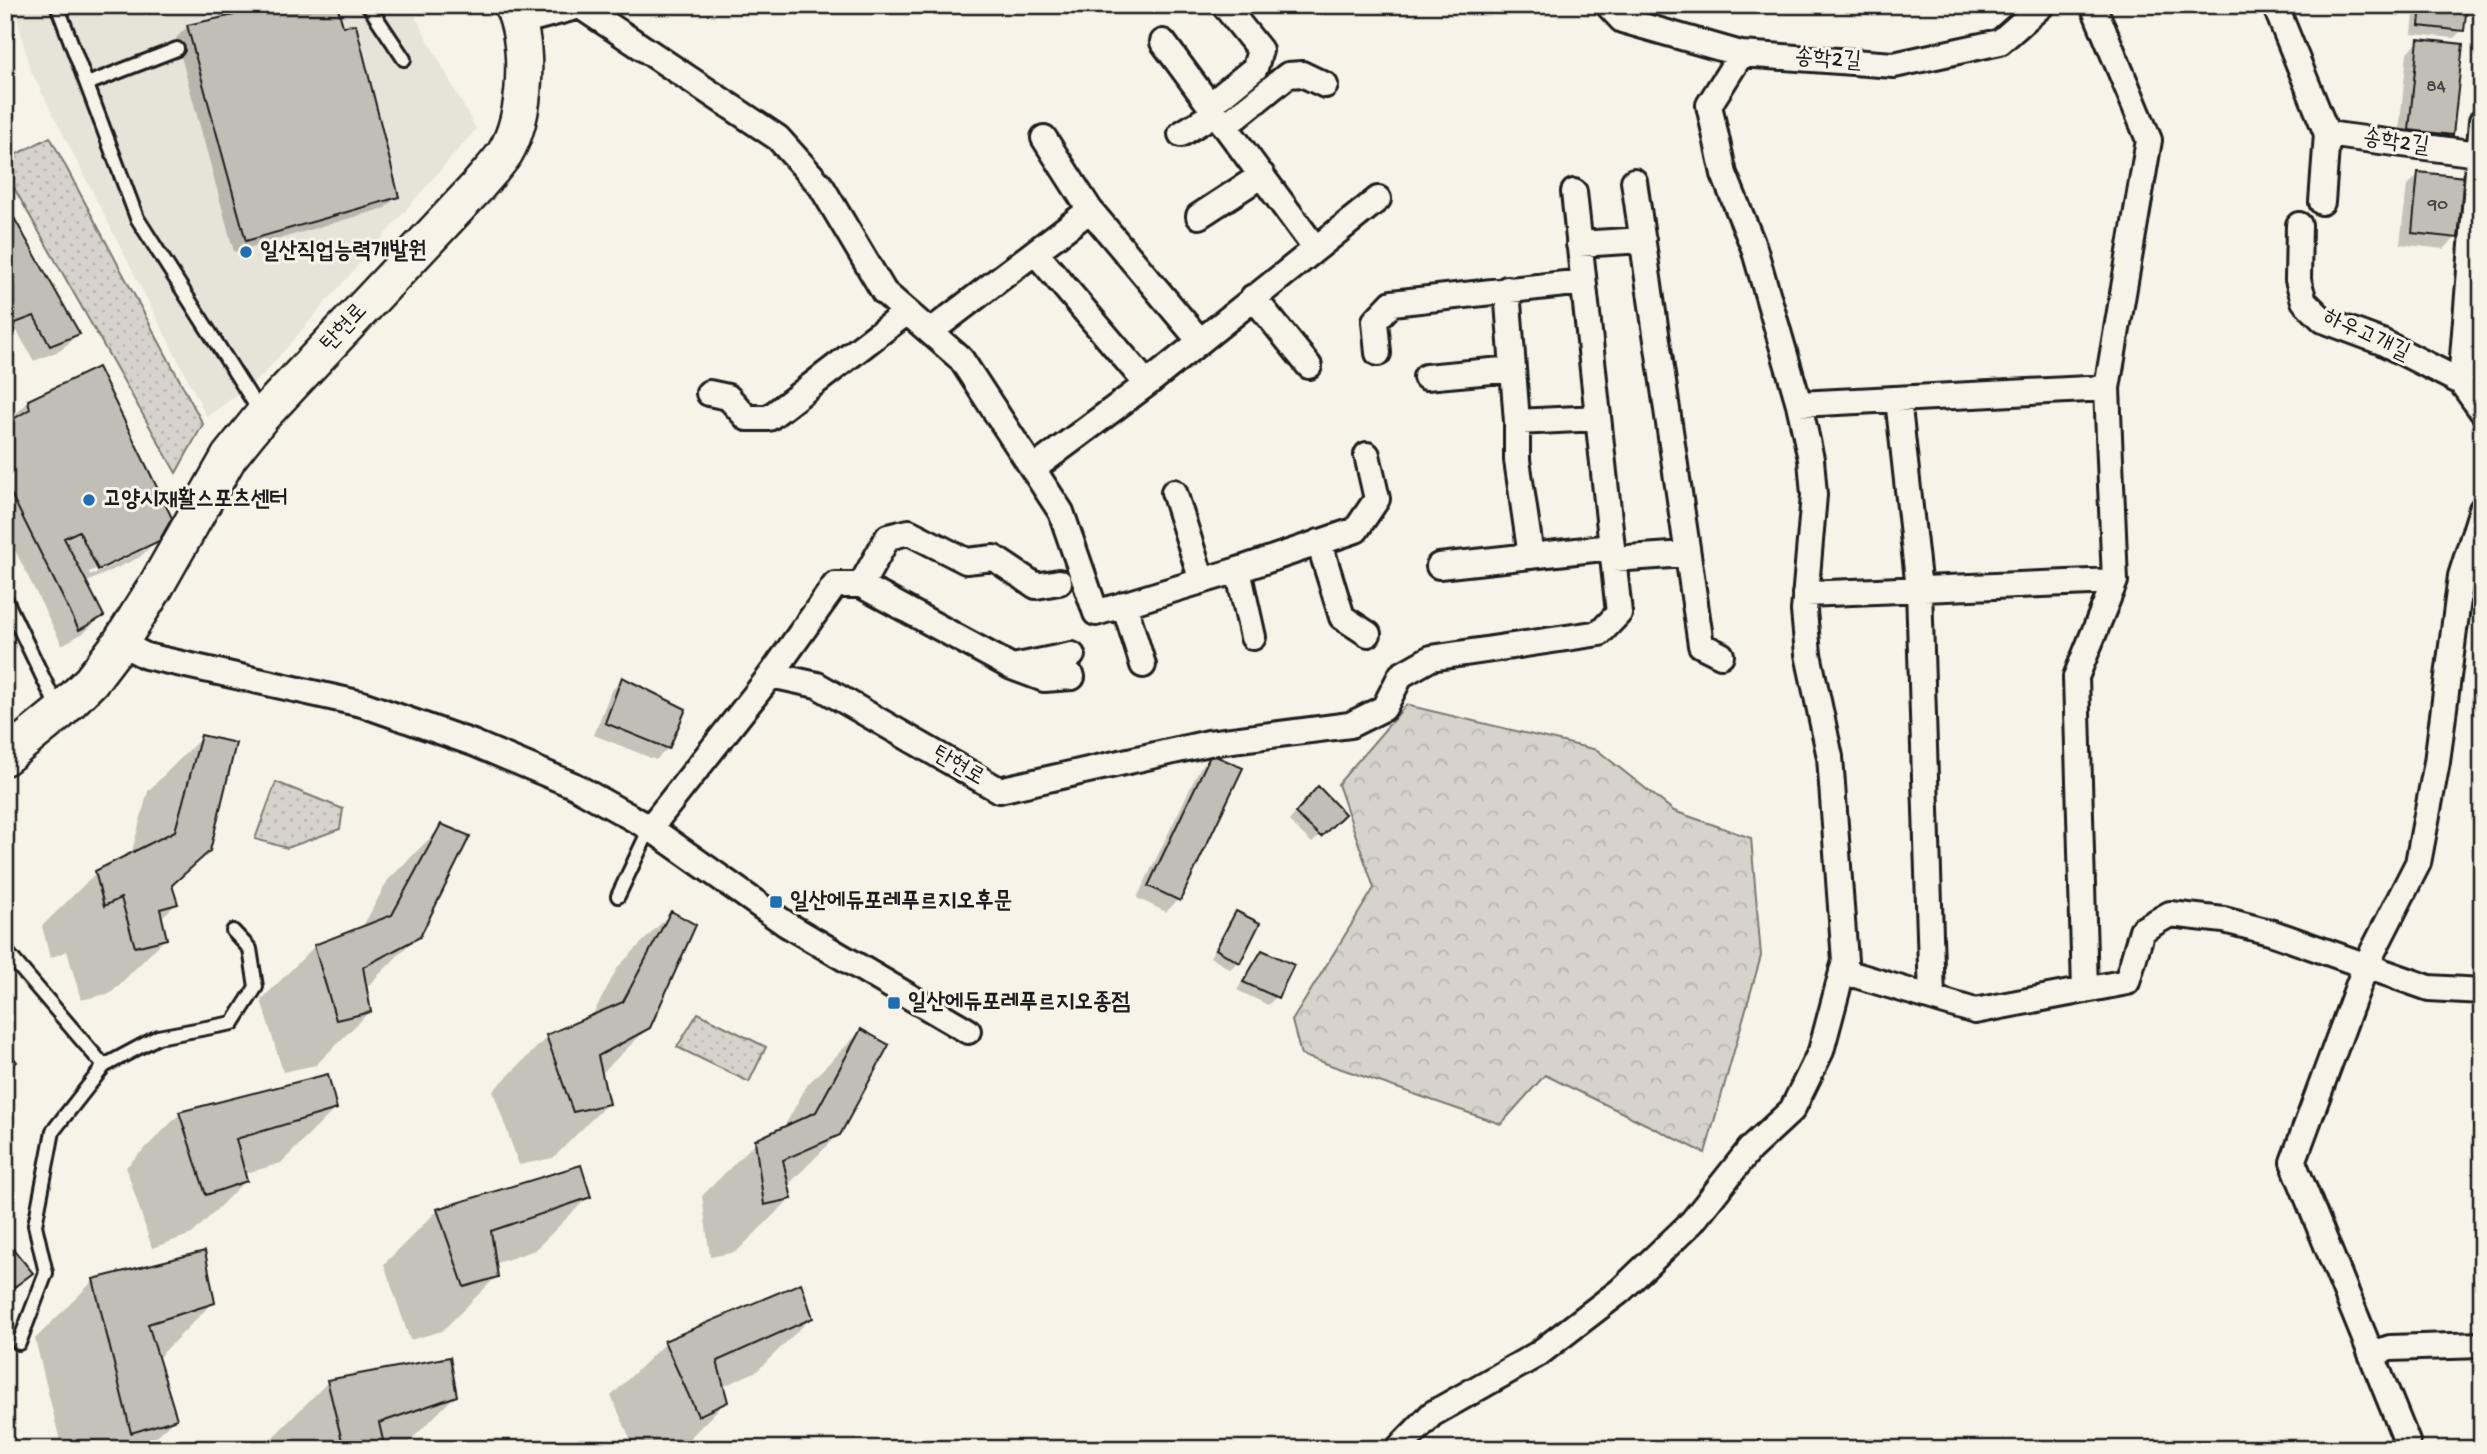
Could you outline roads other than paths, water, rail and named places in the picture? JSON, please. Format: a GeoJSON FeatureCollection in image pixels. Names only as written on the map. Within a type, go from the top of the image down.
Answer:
{"type":"FeatureCollection","features":[{"type":"Feature","properties":{"kind":"main road","name":"탄현로"},"geometry":{"type":"LineString","coordinates":[[5,757],[59,713],[91,681],[120,643],[156,586],[229,457],[262,416],[477,187],[505,153],[519,121],[523,50],[516,14]]}},
{"type":"Feature","properties":{"kind":"street"},"geometry":{"type":"LineString","coordinates":[[1217,115],[1255,68],[1259,50],[1224,5]]}},
{"type":"Feature","properties":{"kind":"street","name":"송학2길"},"geometry":{"type":"LineString","coordinates":[[1608,5],[1622,20],[1741,54],[1894,65],[2000,42],[2042,5]]}},
{"type":"Feature","properties":{"kind":"street"},"geometry":{"type":"LineString","coordinates":[[2085,990],[2076,677],[2115,581],[2107,388],[2149,140],[2093,5]]}},
{"type":"Feature","properties":{"kind":"street"},"geometry":{"type":"LineString","coordinates":[[2274,5],[2327,134],[2322,202]]}},
{"type":"Feature","properties":{"kind":"street"},"geometry":{"type":"LineString","coordinates":[[516,14],[580,6],[778,138],[821,186],[884,292],[961,359],[1061,512],[1096,613],[1238,570],[1356,530],[1377,499],[1367,455]]}},
{"type":"Feature","properties":{"kind":"street"},"geometry":{"type":"LineString","coordinates":[[1163,42],[1315,248]]}},
{"type":"Feature","properties":{"kind":"street"},"geometry":{"type":"LineString","coordinates":[[1398,1449],[1432,1414],[1538,1353],[1620,1291],[1692,1222],[1750,1149],[1792,1110],[1821,1051],[1845,961],[1830,757],[1808,654],[1804,611],[1814,495],[1811,459],[1799,404],[1754,248],[1724,174],[1709,105],[1741,54]]}},
{"type":"Feature","properties":{"kind":"street"},"geometry":{"type":"LineString","coordinates":[[1181,134],[1288,75],[1302,74],[1325,85]]}},
{"type":"Feature","properties":{"kind":"street"},"geometry":{"type":"LineString","coordinates":[[2461,383],[2482,121]]}},
{"type":"Feature","properties":{"kind":"street","name":"송학2길"},"geometry":{"type":"LineString","coordinates":[[2327,134],[2479,163]]}},
{"type":"Feature","properties":{"kind":"street"},"geometry":{"type":"LineString","coordinates":[[1044,138],[1090,210],[1200,341]]}},
{"type":"Feature","properties":{"kind":"street"},"geometry":{"type":"LineString","coordinates":[[1199,216],[1262,175]]}},
{"type":"Feature","properties":{"kind":"street"},"geometry":{"type":"LineString","coordinates":[[1634,181],[1701,645],[1721,654]]}},
{"type":"Feature","properties":{"kind":"street"},"geometry":{"type":"LineString","coordinates":[[1574,192],[1613,553]]}},
{"type":"Feature","properties":{"kind":"street"},"geometry":{"type":"LineString","coordinates":[[1033,469],[1147,384],[1378,199]]}},
{"type":"Feature","properties":{"kind":"street"},"geometry":{"type":"LineString","coordinates":[[930,332],[1090,210]]}},
{"type":"Feature","properties":{"kind":"street","name":"하우고개길"},"geometry":{"type":"LineString","coordinates":[[2298,226],[2298,280],[2304,301],[2323,320],[2382,342],[2461,383],[2482,411]]}},
{"type":"Feature","properties":{"kind":"street"},"geometry":{"type":"LineString","coordinates":[[1579,244],[1643,240]]}},
{"type":"Feature","properties":{"kind":"street"},"geometry":{"type":"LineString","coordinates":[[1035,252],[1147,384]]}},
{"type":"Feature","properties":{"kind":"street"},"geometry":{"type":"LineString","coordinates":[[1378,353],[1376,321],[1392,303],[1583,282]]}},
{"type":"Feature","properties":{"kind":"street"},"geometry":{"type":"LineString","coordinates":[[1507,289],[1517,417],[1517,460],[1531,556]]}},
{"type":"Feature","properties":{"kind":"street"},"geometry":{"type":"LineString","coordinates":[[1253,297],[1309,366]]}},
{"type":"Feature","properties":{"kind":"street"},"geometry":{"type":"LineString","coordinates":[[709,393],[728,397],[747,418],[769,418],[907,312]]}},
{"type":"Feature","properties":{"kind":"street"},"geometry":{"type":"LineString","coordinates":[[1426,377],[1513,369]]}},
{"type":"Feature","properties":{"kind":"street"},"geometry":{"type":"LineString","coordinates":[[1799,404],[2107,388]]}},
{"type":"Feature","properties":{"kind":"street"},"geometry":{"type":"LineString","coordinates":[[1898,399],[1919,589],[1932,998]]}},
{"type":"Feature","properties":{"kind":"street"},"geometry":{"type":"LineString","coordinates":[[1517,417],[1517,422],[1598,418]]}},
{"type":"Feature","properties":{"kind":"street"},"geometry":{"type":"LineString","coordinates":[[1174,492],[1202,581]]}},
{"type":"Feature","properties":{"kind":"street"},"geometry":{"type":"LineString","coordinates":[[2407,1442],[2293,1162],[2367,965],[2418,863],[2437,762],[2461,576],[2482,509]]}},
{"type":"Feature","properties":{"kind":"street"},"geometry":{"type":"LineString","coordinates":[[861,585],[888,537],[909,531],[966,561],[994,558],[1036,586],[1059,582]]}},
{"type":"Feature","properties":{"kind":"street"},"geometry":{"type":"LineString","coordinates":[[1319,542],[1342,617],[1368,634]]}},
{"type":"Feature","properties":{"kind":"street","name":"탄현로"},"geometry":{"type":"LineString","coordinates":[[771,675],[817,685],[999,790],[1209,743],[1350,725],[1384,708],[1401,675],[1431,658],[1600,632],[1619,613],[1613,553]]}},
{"type":"Feature","properties":{"kind":"street"},"geometry":{"type":"LineString","coordinates":[[1439,566],[1531,556],[1686,554]]}},
{"type":"Feature","properties":{"kind":"street"},"geometry":{"type":"LineString","coordinates":[[1238,570],[1253,637]]}},
{"type":"Feature","properties":{"kind":"street"},"geometry":{"type":"LineString","coordinates":[[1805,594],[2115,581]]}},
{"type":"Feature","properties":{"kind":"street"},"geometry":{"type":"LineString","coordinates":[[650,828],[771,675],[835,585],[861,585],[1012,667],[1044,679],[1072,666]]}},
{"type":"Feature","properties":{"kind":"street"},"geometry":{"type":"LineString","coordinates":[[1124,604],[1143,665]]}},
{"type":"Feature","properties":{"kind":"street"},"geometry":{"type":"LineString","coordinates":[[120,643],[146,656],[362,704],[473,743],[573,785],[650,828],[786,924],[968,1031]]}},
{"type":"Feature","properties":{"kind":"street"},"geometry":{"type":"LineString","coordinates":[[1842,971],[1975,1011],[2127,982],[2142,930],[2170,914],[2224,920],[2273,933],[2429,988],[2482,991]]}},
{"type":"Feature","properties":{"kind":"street"},"geometry":{"type":"LineString","coordinates":[[2373,1354],[2390,1348],[2482,1346]]}},
{"type":"Feature","properties":{"kind":"lane"},"geometry":{"type":"LineString","coordinates":[[57,5],[137,218],[262,416]]}},
{"type":"Feature","properties":{"kind":"lane"},"geometry":{"type":"LineString","coordinates":[[368,5],[404,58]]}},
{"type":"Feature","properties":{"kind":"lane"},"geometry":{"type":"LineString","coordinates":[[87,84],[177,49]]}},
{"type":"Feature","properties":{"kind":"lane"},"geometry":{"type":"LineString","coordinates":[[5,598],[59,713]]}},
{"type":"Feature","properties":{"kind":"lane"},"geometry":{"type":"LineString","coordinates":[[618,896],[650,828]]}},
{"type":"Feature","properties":{"kind":"lane"},"geometry":{"type":"LineString","coordinates":[[19,1343],[46,1273],[35,1225],[53,1131],[104,1066],[158,1037],[233,1023],[256,987],[250,949],[233,931]]}},
{"type":"Feature","properties":{"kind":"lane"},"geometry":{"type":"LineString","coordinates":[[5,950],[104,1066]]}},
{"type":"Feature","properties":{"kind":"place","name":"일산직업능력개발원"},"geometry":{"type":"Point","coordinates":[246,252]}},
{"type":"Feature","properties":{"kind":"place","name":"고양시재활스포츠센터"},"geometry":{"type":"Point","coordinates":[89,500]}},
{"type":"Feature","properties":{"kind":"place","name":"일산에듀포레푸르지오후문"},"geometry":{"type":"Point","coordinates":[776,902]}},
{"type":"Feature","properties":{"kind":"place","name":"일산에듀포레푸르지오종점"},"geometry":{"type":"Point","coordinates":[894,1003]}}]}
